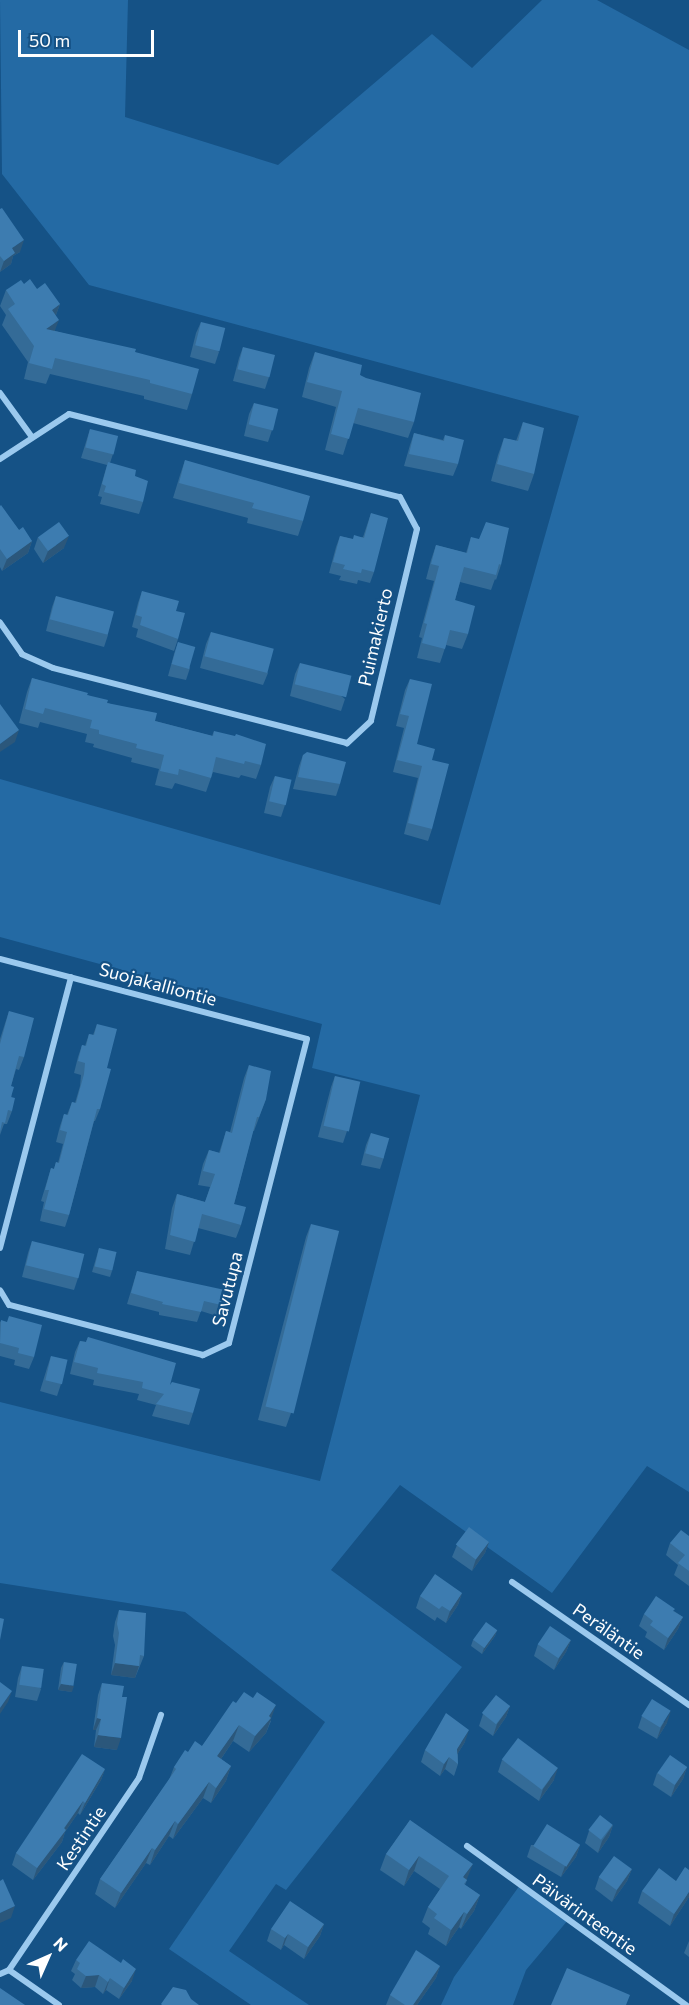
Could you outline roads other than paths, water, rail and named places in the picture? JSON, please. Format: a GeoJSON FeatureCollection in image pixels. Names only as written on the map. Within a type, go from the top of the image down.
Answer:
{"type":"FeatureCollection","features":[{"type":"Feature","properties":{"kind":"street"},"geometry":{"type":"LineString","coordinates":[[0,393],[32,437],[0,459]]}},
{"type":"Feature","properties":{"kind":"street","name":"Puimakierto"},"geometry":{"type":"LineString","coordinates":[[0,622],[22,654],[53,668],[347,743],[371,721],[417,529],[400,497],[69,414],[32,437]]}},
{"type":"Feature","properties":{"kind":"street","name":"Suojakalliontie"},"geometry":{"type":"LineString","coordinates":[[0,959],[307,1039]]}},
{"type":"Feature","properties":{"kind":"street"},"geometry":{"type":"LineString","coordinates":[[0,1248],[71,977]]}},
{"type":"Feature","properties":{"kind":"street","name":"Savutupa"},"geometry":{"type":"LineString","coordinates":[[0,1290],[9,1305],[203,1355],[229,1343],[307,1039]]}},
{"type":"Feature","properties":{"kind":"street","name":"Peräläntie"},"geometry":{"type":"LineString","coordinates":[[512,1582],[689,1705]]}},
{"type":"Feature","properties":{"kind":"street","name":"Kestintie"},"geometry":{"type":"LineString","coordinates":[[9,1970],[139,1778],[161,1714]]}},
{"type":"Feature","properties":{"kind":"street","name":"Päivärinteentie"},"geometry":{"type":"LineString","coordinates":[[467,1846],[686,2005]]}},
{"type":"Feature","properties":{"kind":"street"},"geometry":{"type":"LineString","coordinates":[[0,1974],[9,1970],[59,2005]]}}]}
